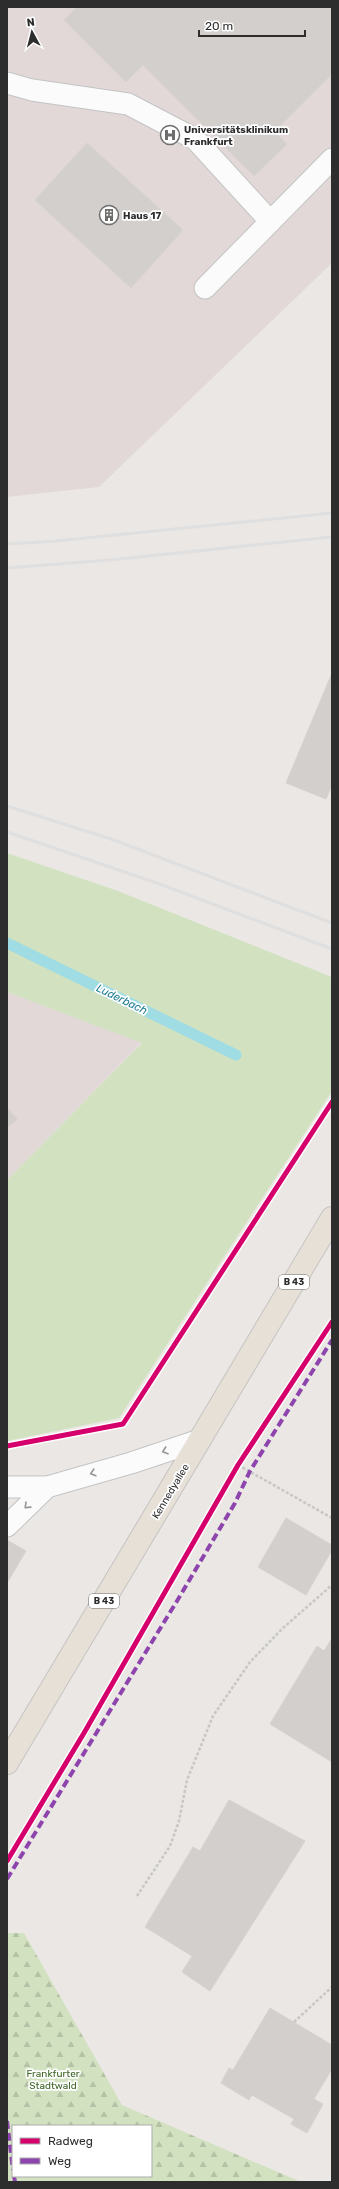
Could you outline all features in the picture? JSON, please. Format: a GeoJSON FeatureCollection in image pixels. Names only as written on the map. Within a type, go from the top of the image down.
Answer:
{"type":"FeatureCollection","features":[{"type":"Feature","properties":{"kind":"main road","name":"Kennedyallee"},"geometry":{"type":"LineString","coordinates":[[7,1763],[332,1218]]}},
{"type":"Feature","properties":{"kind":"lane"},"geometry":{"type":"LineString","coordinates":[[7,83],[32,90],[128,104],[195,139],[270,221]]}},
{"type":"Feature","properties":{"kind":"lane"},"geometry":{"type":"LineString","coordinates":[[205,288],[332,159]]}},
{"type":"Feature","properties":{"kind":"lane"},"geometry":{"type":"LineString","coordinates":[[7,1487],[47,1487],[130,1463],[200,1440]]}},
{"type":"Feature","properties":{"kind":"lane"},"geometry":{"type":"LineString","coordinates":[[7,1526],[47,1487]]}},
{"type":"Feature","properties":{"kind":"path"},"geometry":{"type":"LineString","coordinates":[[238,1465],[332,1518]]}},
{"type":"Feature","properties":{"kind":"path"},"geometry":{"type":"LineString","coordinates":[[136,1896],[170,1846],[179,1821],[187,1780],[213,1716],[250,1662],[283,1628],[332,1584]]}},
{"type":"Feature","properties":{"kind":"path"},"geometry":{"type":"LineString","coordinates":[[294,2022],[332,1987]]}},
{"type":"Feature","properties":{"kind":"shaded area","name":"Universitätsklinikum Frankfurt"},"geometry":{"type":"Polygon","coordinates":[[[7,7],[332,7],[332,263],[99,487],[7,497],[7,7]]]}},
{"type":"Feature","properties":{"kind":"shaded area"},"geometry":{"type":"Polygon","coordinates":[[[7,992],[142,1042],[7,1180],[7,992]]]}},
{"type":"Feature","properties":{"kind":"green space"},"geometry":{"type":"Polygon","coordinates":[[[7,853],[118,891],[332,977],[332,1091],[119,1418],[7,1441],[7,1180],[142,1043],[7,992],[7,853]]]}},
{"type":"Feature","properties":{"kind":"green space","name":"Frankfurter Stadtwald"},"geometry":{"type":"Polygon","coordinates":[[[7,1933],[24,1933],[122,2105],[301,2182],[7,2182],[7,1933]]]}},
{"type":"Feature","properties":{"kind":"building"},"geometry":{"type":"Polygon","coordinates":[[[77,7],[332,7],[332,74],[274,132],[287,144],[254,176],[143,65],[126,82],[64,20],[77,7]]]}},
{"type":"Feature","properties":{"kind":"building","name":"Haus 17"},"geometry":{"type":"Polygon","coordinates":[[[87,143],[183,230],[131,288],[35,200],[87,143]]]}},
{"type":"Feature","properties":{"kind":"building"},"geometry":{"type":"Polygon","coordinates":[[[332,673],[332,785],[326,799],[286,783],[332,673]]]}},
{"type":"Feature","properties":{"kind":"building"},"geometry":{"type":"Polygon","coordinates":[[[7,1107],[17,1119],[7,1128],[7,1107]]]}},
{"type":"Feature","properties":{"kind":"building"},"geometry":{"type":"Polygon","coordinates":[[[286,1518],[332,1545],[332,1550],[306,1595],[258,1567],[286,1518]]]}},
{"type":"Feature","properties":{"kind":"building"},"geometry":{"type":"Polygon","coordinates":[[[7,1540],[26,1551],[7,1583],[7,1540]]]}},
{"type":"Feature","properties":{"kind":"building"},"geometry":{"type":"Polygon","coordinates":[[[332,1638],[332,1762],[270,1724],[317,1646],[324,1651],[332,1638]]]}},
{"type":"Feature","properties":{"kind":"building"},"geometry":{"type":"Polygon","coordinates":[[[229,1800],[305,1841],[210,1991],[182,1972],[192,1956],[145,1927],[193,1847],[200,1851],[229,1800]]]}},
{"type":"Feature","properties":{"kind":"building"},"geometry":{"type":"Polygon","coordinates":[[[270,2008],[332,2045],[332,2069],[314,2099],[323,2104],[307,2133],[291,2124],[294,2119],[252,2095],[249,2100],[221,2083],[229,2068],[233,2070],[270,2008]]]}},
{"type":"Feature","properties":{"kind":"waterway","name":"Luderbach"},"geometry":{"type":"LineString","coordinates":[[7,943],[236,1055]]}},
{"type":"Feature","properties":{"kind":"railway"},"geometry":{"type":"LineString","coordinates":[[7,544],[56,541],[332,513]]}},
{"type":"Feature","properties":{"kind":"railway"},"geometry":{"type":"LineString","coordinates":[[7,568],[110,560],[332,537]]}},
{"type":"Feature","properties":{"kind":"railway"},"geometry":{"type":"LineString","coordinates":[[7,806],[114,840],[332,923]]}},
{"type":"Feature","properties":{"kind":"railway"},"geometry":{"type":"LineString","coordinates":[[7,832],[157,883],[332,949]]}},
{"type":"Feature","properties":{"kind":"marked path"},"geometry":{"type":"LineString","coordinates":[[7,1879],[177,1601],[235,1503],[250,1471],[332,1340]]}},
{"type":"Feature","properties":{"kind":"marked path"},"geometry":{"type":"LineString","coordinates":[[7,2121],[12,2162]]}},
{"type":"Feature","properties":{"kind":"marked path"},"geometry":{"type":"LineString","coordinates":[[14,2177],[15,2182]]}},
{"type":"Feature","properties":{"kind":"cycle path"},"geometry":{"type":"LineString","coordinates":[[7,1446],[123,1424],[332,1102]]}},
{"type":"Feature","properties":{"kind":"cycle path"},"geometry":{"type":"LineString","coordinates":[[7,1861],[84,1733],[238,1465],[332,1322]]}},
{"type":"Feature","properties":{"kind":"place","name":"Universitätsklinikum Frankfurt"},"geometry":{"type":"Point","coordinates":[170,135]}},
{"type":"Feature","properties":{"kind":"place","name":"Haus 17"},"geometry":{"type":"Point","coordinates":[109,215]}}]}
